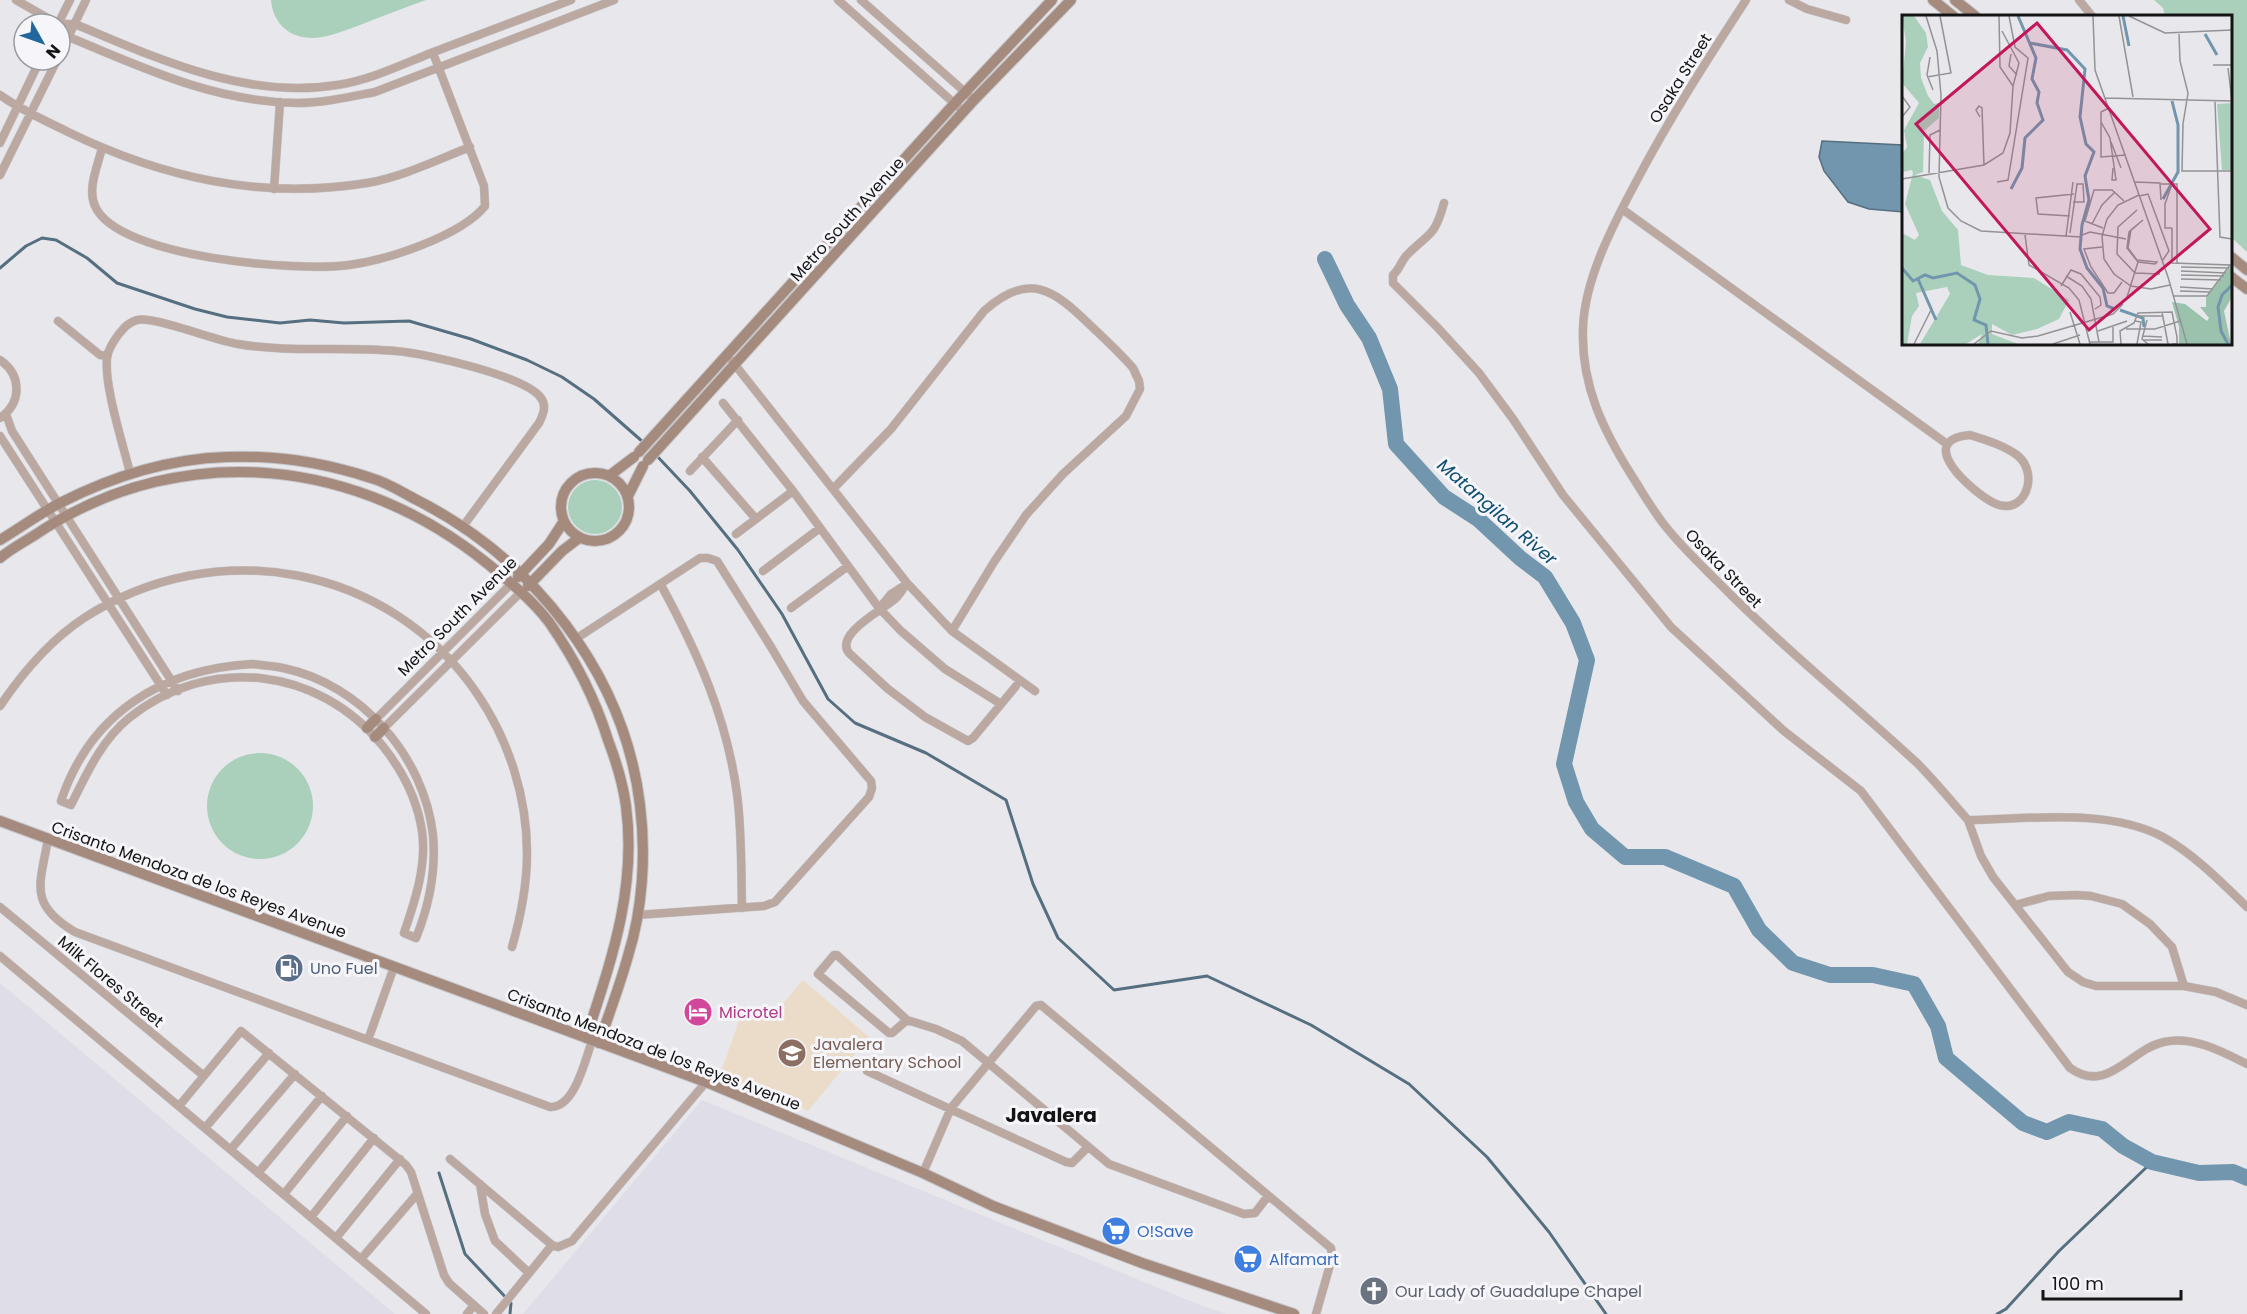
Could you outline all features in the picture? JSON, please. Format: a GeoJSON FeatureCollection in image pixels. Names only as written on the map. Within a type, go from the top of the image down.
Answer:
{"type":"FeatureCollection","features":[{"type":"Feature","properties":{"kind":"street"},"geometry":{"type":"LineString","coordinates":[[16,0],[36,12]]}},
{"type":"Feature","properties":{"kind":"street"},"geometry":{"type":"LineString","coordinates":[[72,30],[86,0]]}},
{"type":"Feature","properties":{"kind":"street"},"geometry":{"type":"LineString","coordinates":[[72,24],[178,66],[249,84],[302,88],[337,86],[372,76],[572,0]]}},
{"type":"Feature","properties":{"kind":"street"},"geometry":{"type":"LineString","coordinates":[[72,38],[173,80],[208,91],[244,100],[298,103],[339,100],[366,94],[614,0]]}},
{"type":"Feature","properties":{"kind":"street"},"geometry":{"type":"LineString","coordinates":[[838,0],[964,112]]}},
{"type":"Feature","properties":{"kind":"street"},"geometry":{"type":"LineString","coordinates":[[861,0],[974,100]]}},
{"type":"Feature","properties":{"kind":"street","name":"Metro South Avenue"},"geometry":{"type":"LineString","coordinates":[[609,476],[638,453],[965,92],[1052,0]]}},
{"type":"Feature","properties":{"kind":"street","name":"Metro South Avenue"},"geometry":{"type":"LineString","coordinates":[[375,737],[562,551],[579,538],[599,541],[617,533],[628,516],[628,496],[647,462],[974,100],[1071,0]]}},
{"type":"Feature","properties":{"kind":"street","name":"Osaka Street"},"geometry":{"type":"LineString","coordinates":[[1746,0],[1663,130],[1622,209],[1600,258],[1588,297],[1583,328],[1591,398],[1617,452],[1660,519],[1684,548],[1765,629],[1919,765],[1968,820]]}},
{"type":"Feature","properties":{"kind":"street"},"geometry":{"type":"LineString","coordinates":[[1789,0],[1807,9],[1846,20]]}},
{"type":"Feature","properties":{"kind":"street"},"geometry":{"type":"LineString","coordinates":[[1933,0],[1952,15]]}},
{"type":"Feature","properties":{"kind":"street"},"geometry":{"type":"LineString","coordinates":[[1955,0],[1974,15]]}},
{"type":"Feature","properties":{"kind":"street"},"geometry":{"type":"LineString","coordinates":[[2079,0],[2091,15]]}},
{"type":"Feature","properties":{"kind":"street"},"geometry":{"type":"LineString","coordinates":[[102,148],[92,188],[94,206],[106,221],[125,234],[156,245],[228,260],[318,267],[350,265],[404,251],[459,229],[474,219],[485,206],[484,186],[433,53]]}},
{"type":"Feature","properties":{"kind":"street"},"geometry":{"type":"LineString","coordinates":[[0,143],[34,72]]}},
{"type":"Feature","properties":{"kind":"street"},"geometry":{"type":"LineString","coordinates":[[0,175],[51,72]]}},
{"type":"Feature","properties":{"kind":"street"},"geometry":{"type":"LineString","coordinates":[[0,95],[30,114],[102,148],[146,163],[231,185],[274,189],[320,189],[370,182],[419,167],[470,147]]}},
{"type":"Feature","properties":{"kind":"street"},"geometry":{"type":"LineString","coordinates":[[274,189],[280,102]]}},
{"type":"Feature","properties":{"kind":"street"},"geometry":{"type":"LineString","coordinates":[[1444,203],[1437,228],[1404,258],[1393,276],[1393,283],[1479,374],[1513,419],[1563,495],[1671,627],[1784,731],[1861,791],[2070,1068],[2080,1076],[2098,1077],[2113,1072],[2153,1045],[2181,1040],[2206,1045],[2247,1064]]}},
{"type":"Feature","properties":{"kind":"street"},"geometry":{"type":"LineString","coordinates":[[1622,209],[1947,444]]}},
{"type":"Feature","properties":{"kind":"street"},"geometry":{"type":"LineString","coordinates":[[2232,258],[2247,270]]}},
{"type":"Feature","properties":{"kind":"street"},"geometry":{"type":"LineString","coordinates":[[2232,278],[2247,289]]}},
{"type":"Feature","properties":{"kind":"street"},"geometry":{"type":"LineString","coordinates":[[833,489],[891,429],[984,311],[997,300],[1015,291],[1032,288],[1056,295],[1069,304],[1133,368],[1140,389],[1126,416],[1063,474],[1026,515],[952,631]]}},
{"type":"Feature","properties":{"kind":"street"},"geometry":{"type":"LineString","coordinates":[[130,473],[107,378],[107,356],[115,340],[126,326],[137,320],[172,326],[235,344],[277,350],[397,351],[474,366],[530,388],[540,396],[545,410],[543,416],[464,525]]}},
{"type":"Feature","properties":{"kind":"street"},"geometry":{"type":"LineString","coordinates":[[58,321],[100,355],[107,356]]}},
{"type":"Feature","properties":{"kind":"street"},"geometry":{"type":"LineString","coordinates":[[727,356],[907,583],[952,631],[1035,690]]}},
{"type":"Feature","properties":{"kind":"street"},"geometry":{"type":"LineString","coordinates":[[0,360],[11,369],[17,384],[15,400],[3,416],[53,507]]}},
{"type":"Feature","properties":{"kind":"street"},"geometry":{"type":"LineString","coordinates":[[723,403],[794,490],[879,608],[945,669],[1001,704]]}},
{"type":"Feature","properties":{"kind":"street"},"geometry":{"type":"LineString","coordinates":[[690,471],[738,420]]}},
{"type":"Feature","properties":{"kind":"street"},"geometry":{"type":"LineString","coordinates":[[1970,435],[1989,441],[2018,456],[2027,468],[2030,481],[2025,494],[2016,503],[2005,506],[1995,503],[1970,485],[1949,465],[1946,454],[1947,444],[1956,436],[1970,435]]}},
{"type":"Feature","properties":{"kind":"street"},"geometry":{"type":"LineString","coordinates":[[0,436],[118,599],[178,691]]}},
{"type":"Feature","properties":{"kind":"street"},"geometry":{"type":"LineString","coordinates":[[0,540],[53,507],[130,473],[175,463],[225,457],[275,457],[326,466],[372,478],[442,512],[464,525],[532,582],[577,638],[616,711],[631,756],[640,805],[643,855],[637,915],[629,954],[571,1095],[567,1101],[556,1107],[544,1105],[75,932],[66,927],[45,907],[39,893],[48,839]]}},
{"type":"Feature","properties":{"kind":"street"},"geometry":{"type":"LineString","coordinates":[[702,457],[756,519]]}},
{"type":"Feature","properties":{"kind":"street"},"geometry":{"type":"LineString","coordinates":[[0,558],[61,519],[115,493],[179,477],[221,472],[272,473],[339,485],[397,507],[433,524],[459,540],[512,583],[548,621],[581,674],[602,719],[616,762],[626,806],[628,861],[624,909],[593,1041]]}},
{"type":"Feature","properties":{"kind":"street"},"geometry":{"type":"LineString","coordinates":[[579,538],[564,521],[561,503],[565,490],[571,483],[582,475],[591,473],[609,476],[621,484],[628,496]]}},
{"type":"Feature","properties":{"kind":"street"},"geometry":{"type":"LineString","coordinates":[[736,534],[794,490]]}},
{"type":"Feature","properties":{"kind":"street"},"geometry":{"type":"LineString","coordinates":[[61,519],[109,604],[167,695]]}},
{"type":"Feature","properties":{"kind":"street","name":"Metro South Avenue"},"geometry":{"type":"LineString","coordinates":[[367,728],[522,573],[549,544],[564,521]]}},
{"type":"Feature","properties":{"kind":"street"},"geometry":{"type":"LineString","coordinates":[[763,571],[820,528]]}},
{"type":"Feature","properties":{"kind":"street"},"geometry":{"type":"LineString","coordinates":[[577,638],[699,558],[717,561],[803,701],[871,782],[872,788],[869,796],[775,902],[764,906],[637,915]]}},
{"type":"Feature","properties":{"kind":"street"},"geometry":{"type":"LineString","coordinates":[[790,608],[848,566]]}},
{"type":"Feature","properties":{"kind":"street"},"geometry":{"type":"LineString","coordinates":[[0,706],[37,658],[83,619],[118,599],[148,586],[208,572],[261,571],[302,576],[363,597],[392,612],[419,630],[452,661],[487,708],[508,753],[520,791],[525,820],[527,863],[520,916],[512,947]]}},
{"type":"Feature","properties":{"kind":"street"},"geometry":{"type":"LineString","coordinates":[[907,583],[896,599],[879,608],[853,632],[846,649],[888,689],[925,717],[968,741],[1016,686]]}},
{"type":"Feature","properties":{"kind":"street"},"geometry":{"type":"LineString","coordinates":[[661,585],[689,636],[709,684],[730,751],[738,796],[742,908]]}},
{"type":"Feature","properties":{"kind":"street"},"geometry":{"type":"LineString","coordinates":[[252,664],[283,668],[322,681],[342,692],[376,719],[398,747],[417,780],[432,834],[432,878],[422,923],[416,938],[404,933],[416,900],[423,853],[417,807],[407,782],[395,762],[367,728],[352,715],[317,693],[279,681],[252,677],[211,681],[167,695],[129,719],[105,743],[93,761],[71,805],[61,801],[71,774],[92,740],[120,711],[141,696],[171,681],[210,669],[233,665],[252,664]]}},
{"type":"Feature","properties":{"kind":"street"},"geometry":{"type":"LineString","coordinates":[[2247,908],[2186,852],[2163,837],[2138,826],[2106,820],[1968,820],[1981,856],[1993,877],[2068,972],[2083,982],[2096,986],[2184,986],[2216,992],[2247,1005]]}},
{"type":"Feature","properties":{"kind":"street","name":"Crisanto Mendoza de los Reyes Avenue"},"geometry":{"type":"LineString","coordinates":[[0,821],[706,1082],[923,1173],[993,1206],[1133,1260],[1294,1314]]}},
{"type":"Feature","properties":{"kind":"street"},"geometry":{"type":"LineString","coordinates":[[2015,905],[2049,896],[2076,895],[2091,896],[2122,904],[2155,928],[2172,947],[2184,986]]}},
{"type":"Feature","properties":{"kind":"street","name":"Milk Flores Street"},"geometry":{"type":"LineString","coordinates":[[0,907],[204,1076]]}},
{"type":"Feature","properties":{"kind":"street"},"geometry":{"type":"LineString","coordinates":[[907,1020],[889,1033],[818,974],[834,955],[837,955],[907,1020],[936,1029],[962,1041],[1114,1167],[1244,1214],[1254,1213],[1268,1196]]}},
{"type":"Feature","properties":{"kind":"street"},"geometry":{"type":"LineString","coordinates":[[0,956],[426,1314]]}},
{"type":"Feature","properties":{"kind":"street"},"geometry":{"type":"LineString","coordinates":[[368,1040],[394,967]]}},
{"type":"Feature","properties":{"kind":"street"},"geometry":{"type":"LineString","coordinates":[[923,1173],[951,1108],[1036,1006],[1041,1005],[1326,1243],[1332,1252],[1316,1314]]}},
{"type":"Feature","properties":{"kind":"street"},"geometry":{"type":"LineString","coordinates":[[179,1106],[241,1031],[400,1159],[411,1172],[444,1275],[449,1283],[484,1314]]}},
{"type":"Feature","properties":{"kind":"street"},"geometry":{"type":"LineString","coordinates":[[205,1128],[269,1053]]}},
{"type":"Feature","properties":{"kind":"street"},"geometry":{"type":"LineString","coordinates":[[867,1071],[1070,1163],[1075,1161],[1088,1147]]}},
{"type":"Feature","properties":{"kind":"street"},"geometry":{"type":"LineString","coordinates":[[231,1149],[295,1074]]}},
{"type":"Feature","properties":{"kind":"street"},"geometry":{"type":"LineString","coordinates":[[450,1159],[552,1245],[558,1247],[572,1241],[706,1082]]}},
{"type":"Feature","properties":{"kind":"street"},"geometry":{"type":"LineString","coordinates":[[258,1173],[322,1096]]}},
{"type":"Feature","properties":{"kind":"street"},"geometry":{"type":"LineString","coordinates":[[284,1194],[347,1116]]}},
{"type":"Feature","properties":{"kind":"street"},"geometry":{"type":"LineString","coordinates":[[311,1217],[374,1137]]}},
{"type":"Feature","properties":{"kind":"street"},"geometry":{"type":"LineString","coordinates":[[336,1238],[400,1159]]}},
{"type":"Feature","properties":{"kind":"street"},"geometry":{"type":"LineString","coordinates":[[480,1184],[485,1215],[495,1241],[529,1274]]}},
{"type":"Feature","properties":{"kind":"street"},"geometry":{"type":"LineString","coordinates":[[361,1259],[417,1194]]}},
{"type":"Feature","properties":{"kind":"street"},"geometry":{"type":"LineString","coordinates":[[496,1314],[552,1245]]}},
{"type":"Feature","properties":{"kind":"street"},"geometry":{"type":"LineString","coordinates":[[467,1314],[474,1305]]}},
{"type":"Feature","properties":{"kind":"shaded area","name":"Javalera Elementary School"},"geometry":{"type":"Polygon","coordinates":[[[803,980],[869,1037],[808,1111],[781,1098],[720,1075],[744,1006],[772,1017],[803,980]]]}},
{"type":"Feature","properties":{"kind":"shaded area"},"geometry":{"type":"Polygon","coordinates":[[[0,983],[395,1314],[0,1314],[0,983]]]}},
{"type":"Feature","properties":{"kind":"shaded area"},"geometry":{"type":"Polygon","coordinates":[[[702,1100],[1200,1305],[1226,1314],[523,1314],[702,1100]]]}},
{"type":"Feature","properties":{"kind":"green space"},"geometry":{"type":"Polygon","coordinates":[[[271,0],[426,0],[338,33],[306,38],[291,33],[279,23],[272,9],[271,0]]]}},
{"type":"Feature","properties":{"kind":"green space"},"geometry":{"type":"Polygon","coordinates":[[[2154,0],[2247,0],[2247,252],[2232,238],[2232,15],[2165,15],[2163,8],[2154,0]]]}},
{"type":"Feature","properties":{"kind":"green space"},"geometry":{"type":"Polygon","coordinates":[[[595,480],[605,482],[614,488],[620,497],[622,507],[620,517],[614,526],[605,532],[595,534],[585,532],[576,526],[570,517],[568,507],[570,497],[576,488],[585,482],[595,480]]]}},
{"type":"Feature","properties":{"kind":"green space"},"geometry":{"type":"Polygon","coordinates":[[[260,753],[280,757],[298,768],[309,786],[313,806],[309,826],[298,844],[280,855],[260,859],[240,855],[222,844],[211,826],[207,806],[211,786],[222,768],[240,757],[260,753]]]}},
{"type":"Feature","properties":{"kind":"water"},"geometry":{"type":"Polygon","coordinates":[[[1822,141],[1902,145],[1902,212],[1869,209],[1848,202],[1824,171],[1819,157],[1822,141]]]}},
{"type":"Feature","properties":{"kind":"waterway"},"geometry":{"type":"LineString","coordinates":[[0,268],[26,246],[42,238],[56,240],[87,258],[117,283],[195,309],[227,317],[280,323],[310,320],[344,323],[409,321],[471,339],[527,360],[562,377],[594,399],[643,442]]}},
{"type":"Feature","properties":{"kind":"waterway","name":"Matangilan River"},"geometry":{"type":"LineString","coordinates":[[1325,259],[1347,305],[1369,338],[1390,389],[1396,444],[1444,497],[1478,519],[1520,558],[1545,577],[1573,623],[1587,660],[1564,764],[1576,802],[1592,829],[1625,857],[1665,857],[1734,886],[1759,930],[1793,963],[1830,975],[1873,975],[1914,984],[1938,1026],[1946,1058],[2023,1123],[2047,1132],[2069,1122],[2102,1129],[2123,1146],[2152,1162],[2199,1173],[2233,1172],[2247,1178]]}},
{"type":"Feature","properties":{"kind":"waterway"},"geometry":{"type":"LineString","coordinates":[[656,455],[690,491],[738,550],[782,614],[828,699],[855,723],[926,753],[1006,800],[1033,884],[1058,938],[1114,990],[1207,976],[1311,1025],[1409,1084],[1487,1157],[1549,1232],[1606,1314]]}},
{"type":"Feature","properties":{"kind":"waterway"},"geometry":{"type":"LineString","coordinates":[[1997,1314],[2006,1309],[2059,1251],[2152,1162]]}},
{"type":"Feature","properties":{"kind":"waterway"},"geometry":{"type":"LineString","coordinates":[[439,1173],[465,1254],[511,1303],[510,1314]]}},
{"type":"Feature","properties":{"kind":"place","name":"Uno Fuel"},"geometry":{"type":"Point","coordinates":[289,968]}},
{"type":"Feature","properties":{"kind":"place","name":"Microtel"},"geometry":{"type":"Point","coordinates":[698,1012]}},
{"type":"Feature","properties":{"kind":"place","name":"Javalera Elementary School"},"geometry":{"type":"Point","coordinates":[792,1053]}},
{"type":"Feature","properties":{"kind":"place","name":"O!Save"},"geometry":{"type":"Point","coordinates":[1116,1231]}},
{"type":"Feature","properties":{"kind":"place","name":"Alfamart"},"geometry":{"type":"Point","coordinates":[1248,1259]}},
{"type":"Feature","properties":{"kind":"place","name":"Our Lady of Guadalupe Chapel"},"geometry":{"type":"Point","coordinates":[1374,1291]}},
{"type":"Feature","properties":{"kind":"district","name":"Javalera"},"geometry":{"type":"Point","coordinates":[1051,1115]}}]}
